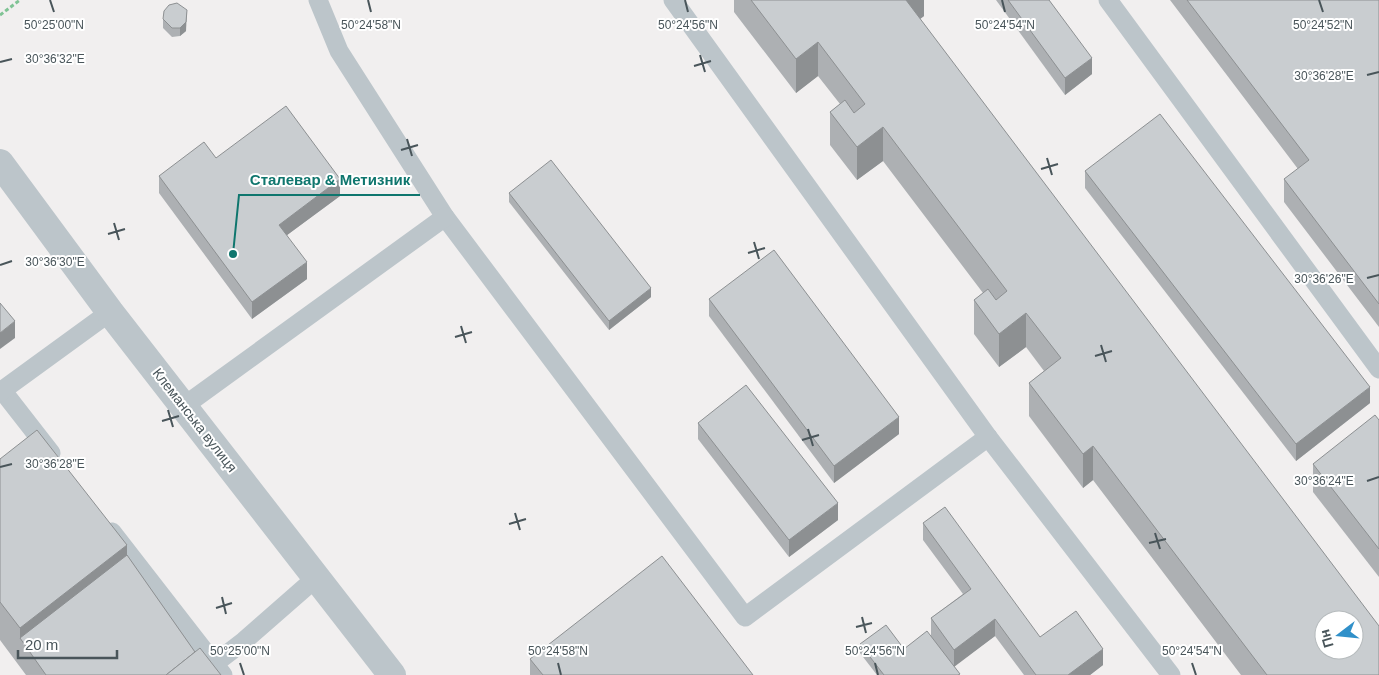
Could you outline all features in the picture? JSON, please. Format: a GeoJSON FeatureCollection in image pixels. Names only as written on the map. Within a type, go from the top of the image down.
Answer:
{"type":"FeatureCollection","features":[{"type":"Feature","properties":{"kind":"street","name":"Клеманська вулиця"},"geometry":{"type":"LineString","coordinates":[[0,162],[110,312],[392,675]]}},
{"type":"Feature","properties":{"kind":"lane"},"geometry":{"type":"LineString","coordinates":[[318,0],[339,51],[445,217],[745,617],[988,437]]}},
{"type":"Feature","properties":{"kind":"lane"},"geometry":{"type":"LineString","coordinates":[[673,0],[988,437],[1172,675]]}},
{"type":"Feature","properties":{"kind":"lane"},"geometry":{"type":"LineString","coordinates":[[1108,0],[1379,369]]}},
{"type":"Feature","properties":{"kind":"lane"},"geometry":{"type":"LineString","coordinates":[[184,406],[445,217]]}},
{"type":"Feature","properties":{"kind":"lane"},"geometry":{"type":"LineString","coordinates":[[63,468],[1,391],[110,312]]}},
{"type":"Feature","properties":{"kind":"lane"},"geometry":{"type":"LineString","coordinates":[[99,515],[219,669],[244,641],[317,577]]}},
{"type":"Feature","properties":{"kind":"path"},"geometry":{"type":"LineString","coordinates":[[1,13],[20,0]]}},
{"type":"Feature","properties":{"kind":"building"},"geometry":{"type":"Polygon","coordinates":[[[751,0],[906,0],[1379,626],[1379,675],[1267,675],[1093,446],[1083,454],[1029,383],[1061,358],[1026,313],[999,334],[974,300],[988,289],[996,300],[1007,291],[883,127],[857,147],[830,112],[845,100],[854,113],[865,104],[818,42],[796,59],[751,0]]]}},
{"type":"Feature","properties":{"kind":"building"},"geometry":{"type":"Polygon","coordinates":[[[1008,0],[1049,0],[1092,58],[1065,78],[1008,0]]]}},
{"type":"Feature","properties":{"kind":"building"},"geometry":{"type":"Polygon","coordinates":[[[1187,0],[1379,0],[1379,304],[1284,179],[1309,160],[1187,0]]]}},
{"type":"Feature","properties":{"kind":"building"},"geometry":{"type":"Polygon","coordinates":[[[177,3],[187,10],[186,22],[180,28],[172,28],[163,19],[164,11],[169,5],[177,3]]]}},
{"type":"Feature","properties":{"kind":"building"},"geometry":{"type":"Polygon","coordinates":[[[286,106],[340,179],[279,225],[307,262],[252,302],[159,176],[204,142],[216,158],[286,106]]]}},
{"type":"Feature","properties":{"kind":"building"},"geometry":{"type":"Polygon","coordinates":[[[1160,114],[1370,387],[1296,444],[1085,171],[1160,114]]]}},
{"type":"Feature","properties":{"kind":"building"},"geometry":{"type":"Polygon","coordinates":[[[551,160],[651,288],[609,321],[509,193],[551,160]]]}},
{"type":"Feature","properties":{"kind":"building"},"geometry":{"type":"Polygon","coordinates":[[[774,250],[899,417],[834,466],[709,299],[774,250]]]}},
{"type":"Feature","properties":{"kind":"building"},"geometry":{"type":"Polygon","coordinates":[[[0,303],[15,321],[0,333],[0,303]]]}},
{"type":"Feature","properties":{"kind":"building"},"geometry":{"type":"Polygon","coordinates":[[[746,385],[838,503],[789,540],[698,423],[746,385]]]}},
{"type":"Feature","properties":{"kind":"building"},"geometry":{"type":"Polygon","coordinates":[[[1375,415],[1379,420],[1379,549],[1313,464],[1375,415]]]}},
{"type":"Feature","properties":{"kind":"building"},"geometry":{"type":"Polygon","coordinates":[[[37,430],[127,545],[20,628],[0,602],[0,459],[37,430]]]}},
{"type":"Feature","properties":{"kind":"building"},"geometry":{"type":"Polygon","coordinates":[[[945,507],[1040,637],[1076,611],[1103,649],[1068,675],[1036,675],[995,619],[954,650],[931,618],[971,589],[923,523],[945,507]]]}},
{"type":"Feature","properties":{"kind":"building"},"geometry":{"type":"Polygon","coordinates":[[[127,555],[195,652],[166,675],[46,675],[20,638],[127,555]]]}},
{"type":"Feature","properties":{"kind":"building"},"geometry":{"type":"Polygon","coordinates":[[[662,556],[753,675],[543,675],[530,659],[662,556]]]}},
{"type":"Feature","properties":{"kind":"building"},"geometry":{"type":"Polygon","coordinates":[[[886,625],[904,649],[927,631],[960,674],[884,675],[860,644],[886,625]]]}},
{"type":"Feature","properties":{"kind":"building"},"geometry":{"type":"Polygon","coordinates":[[[200,648],[221,675],[166,675],[200,648]]]}},
{"type":"Feature","properties":{"kind":"place","name":"Сталевар & Метизник"},"geometry":{"type":"Point","coordinates":[233,254]}}]}
